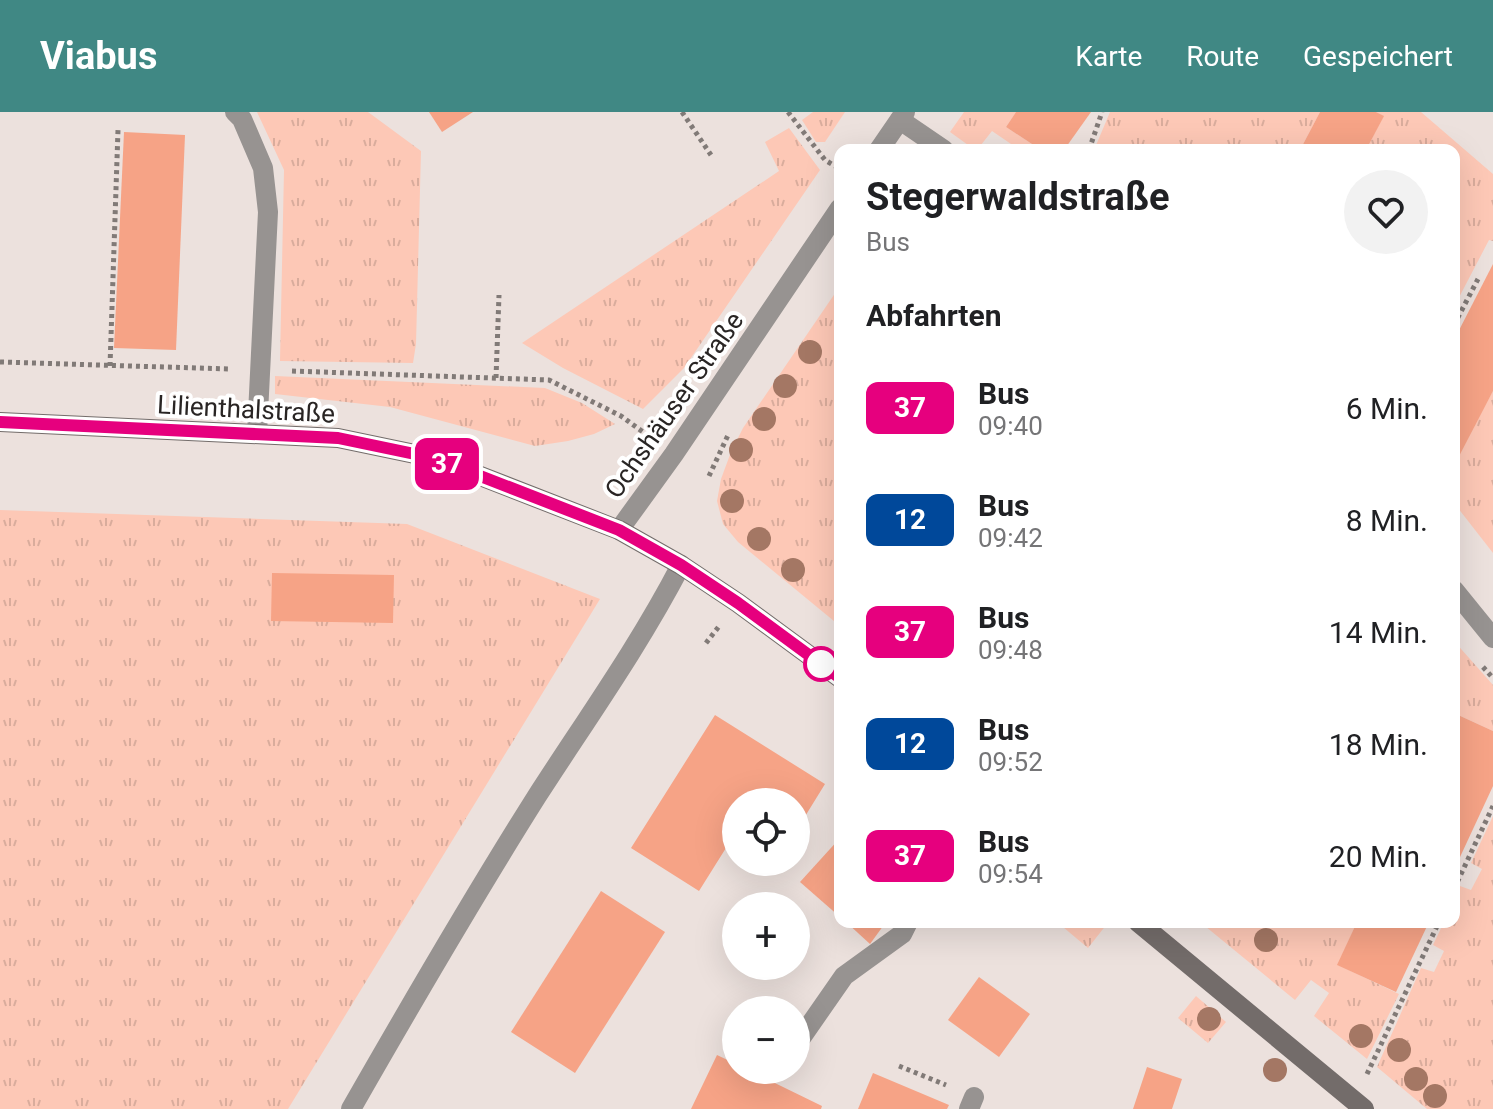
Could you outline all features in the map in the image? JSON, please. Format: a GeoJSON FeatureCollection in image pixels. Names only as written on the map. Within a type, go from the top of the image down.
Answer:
{"type":"FeatureCollection","features":[{"type":"Feature","properties":{"kind":"main road","name":"Lilienthalstraße"},"geometry":{"type":"LineString","coordinates":[[0,422],[338,438],[434,458],[619,530]]}},
{"type":"Feature","properties":{"kind":"main road","name":"Ochshäuser Straße"},"geometry":{"type":"LineString","coordinates":[[619,530],[681,565],[738,603],[834,674]]}},
{"type":"Feature","properties":{"kind":"main road"},"geometry":{"type":"LineString","coordinates":[[1145,928],[1358,1104]]}},
{"type":"Feature","properties":{"kind":"street"},"geometry":{"type":"LineString","coordinates":[[235,112],[242,119],[263,168],[268,212],[257,434]]}},
{"type":"Feature","properties":{"kind":"street"},"geometry":{"type":"LineString","coordinates":[[883,144],[903,116],[937,144]]}},
{"type":"Feature","properties":{"kind":"street","name":"Ochshäuser Straße"},"geometry":{"type":"LineString","coordinates":[[619,530],[834,217]]}},
{"type":"Feature","properties":{"kind":"street"},"geometry":{"type":"LineString","coordinates":[[351,1109],[527,812],[656,613],[681,565]]}},
{"type":"Feature","properties":{"kind":"street"},"geometry":{"type":"LineString","coordinates":[[1460,597],[1493,638]]}},
{"type":"Feature","properties":{"kind":"street"},"geometry":{"type":"LineString","coordinates":[[810,1025],[844,976],[902,934],[905,928]]}},
{"type":"Feature","properties":{"kind":"path"},"geometry":{"type":"LineString","coordinates":[[682,112],[711,155]]}},
{"type":"Feature","properties":{"kind":"path"},"geometry":{"type":"LineString","coordinates":[[788,112],[825,160],[834,165]]}},
{"type":"Feature","properties":{"kind":"path"},"geometry":{"type":"LineString","coordinates":[[1091,144],[1102,112]]}},
{"type":"Feature","properties":{"kind":"path"},"geometry":{"type":"LineString","coordinates":[[110,366],[118,130]]}},
{"type":"Feature","properties":{"kind":"path"},"geometry":{"type":"LineString","coordinates":[[1460,314],[1478,279]]}},
{"type":"Feature","properties":{"kind":"path"},"geometry":{"type":"LineString","coordinates":[[496,378],[499,295]]}},
{"type":"Feature","properties":{"kind":"path"},"geometry":{"type":"LineString","coordinates":[[0,362],[549,380],[621,416],[674,454]]}},
{"type":"Feature","properties":{"kind":"path"},"geometry":{"type":"LineString","coordinates":[[1460,876],[1493,806]]}},
{"type":"Feature","properties":{"kind":"path"},"geometry":{"type":"LineString","coordinates":[[1358,1104],[1367,1075],[1436,928]]}},
{"type":"Feature","properties":{"kind":"green space"},"geometry":{"type":"Polygon","coordinates":[[[257,112],[368,112],[421,151],[413,363],[280,361],[284,170],[257,112]]]}},
{"type":"Feature","properties":{"kind":"green space"},"geometry":{"type":"Polygon","coordinates":[[[813,112],[845,112],[825,142],[816,142],[802,120],[813,112]]]}},
{"type":"Feature","properties":{"kind":"green space"},"geometry":{"type":"Polygon","coordinates":[[[964,112],[1016,112],[1006,127],[1032,144],[1011,144],[992,131],[982,144],[967,144],[950,132],[964,112]]]}},
{"type":"Feature","properties":{"kind":"green space"},"geometry":{"type":"Polygon","coordinates":[[[1110,112],[1320,112],[1303,144],[1097,144],[1110,112]]]}},
{"type":"Feature","properties":{"kind":"green space"},"geometry":{"type":"Polygon","coordinates":[[[1376,112],[1421,112],[1458,144],[1369,144],[1383,116],[1376,112]]]}},
{"type":"Feature","properties":{"kind":"green space"},"geometry":{"type":"Polygon","coordinates":[[[789,128],[820,170],[684,368],[643,409],[522,343],[779,171],[765,142],[789,128]]]}},
{"type":"Feature","properties":{"kind":"green space"},"geometry":{"type":"Polygon","coordinates":[[[1460,146],[1493,174],[1493,241],[1489,240],[1460,296],[1460,146]]]}},
{"type":"Feature","properties":{"kind":"green space"},"geometry":{"type":"Polygon","coordinates":[[[834,295],[834,621],[738,542],[723,524],[717,501],[721,479],[743,428],[834,295]]]}},
{"type":"Feature","properties":{"kind":"green space"},"geometry":{"type":"Polygon","coordinates":[[[275,376],[545,388],[582,403],[615,424],[594,434],[535,446],[390,407],[275,394],[275,376]]]}},
{"type":"Feature","properties":{"kind":"green space"},"geometry":{"type":"Polygon","coordinates":[[[1493,391],[1493,553],[1460,511],[1460,450],[1493,391]]]}},
{"type":"Feature","properties":{"kind":"green space"},"geometry":{"type":"Polygon","coordinates":[[[0,510],[407,524],[600,599],[288,1109],[0,1109],[0,510]]]}},
{"type":"Feature","properties":{"kind":"green space"},"geometry":{"type":"Polygon","coordinates":[[[1460,648],[1493,685],[1493,731],[1460,716],[1460,648]]]}},
{"type":"Feature","properties":{"kind":"green space"},"geometry":{"type":"Polygon","coordinates":[[[1493,816],[1493,1109],[1427,1109],[1377,1067],[1421,968],[1434,972],[1444,951],[1433,945],[1441,928],[1460,928],[1460,886],[1471,890],[1482,869],[1471,863],[1493,816]]]}},
{"type":"Feature","properties":{"kind":"green space"},"geometry":{"type":"Polygon","coordinates":[[[1064,928],[1104,928],[1088,948],[1064,928]]]}},
{"type":"Feature","properties":{"kind":"green space"},"geometry":{"type":"Polygon","coordinates":[[[1207,928],[1354,928],[1338,965],[1399,994],[1367,1059],[1314,1016],[1329,993],[1311,980],[1295,1000],[1207,928]]]}},
{"type":"Feature","properties":{"kind":"green space"},"geometry":{"type":"Polygon","coordinates":[[[1196,996],[1226,1022],[1208,1043],[1178,1018],[1196,996]]]}},
{"type":"Feature","properties":{"kind":"building"},"geometry":{"type":"Polygon","coordinates":[[[429,112],[473,112],[442,132],[429,112]]]}},
{"type":"Feature","properties":{"kind":"building"},"geometry":{"type":"Polygon","coordinates":[[[1016,112],[1091,112],[1068,144],[1032,144],[1006,127],[1016,112]]]}},
{"type":"Feature","properties":{"kind":"building"},"geometry":{"type":"Polygon","coordinates":[[[1320,112],[1376,112],[1384,116],[1369,144],[1303,144],[1320,112]]]}},
{"type":"Feature","properties":{"kind":"building"},"geometry":{"type":"Polygon","coordinates":[[[124,132],[185,135],[176,350],[114,348],[124,132]]]}},
{"type":"Feature","properties":{"kind":"building"},"geometry":{"type":"Polygon","coordinates":[[[1493,264],[1493,391],[1460,454],[1460,328],[1493,264]]]}},
{"type":"Feature","properties":{"kind":"building"},"geometry":{"type":"Polygon","coordinates":[[[272,573],[394,575],[393,623],[271,621],[272,573]]]}},
{"type":"Feature","properties":{"kind":"building"},"geometry":{"type":"Polygon","coordinates":[[[715,715],[825,784],[810,808],[810,788],[722,788],[722,854],[699,891],[631,848],[715,715]]]}},
{"type":"Feature","properties":{"kind":"building"},"geometry":{"type":"Polygon","coordinates":[[[1460,716],[1493,731],[1493,786],[1460,857],[1460,716]]]}},
{"type":"Feature","properties":{"kind":"building"},"geometry":{"type":"Polygon","coordinates":[[[834,845],[834,912],[800,882],[810,876],[810,871],[834,845]]]}},
{"type":"Feature","properties":{"kind":"building"},"geometry":{"type":"Polygon","coordinates":[[[601,891],[665,932],[575,1073],[511,1032],[601,891]]]}},
{"type":"Feature","properties":{"kind":"building"},"geometry":{"type":"Polygon","coordinates":[[[853,928],[882,928],[870,944],[853,928]]]}},
{"type":"Feature","properties":{"kind":"building"},"geometry":{"type":"Polygon","coordinates":[[[1354,928],[1426,928],[1396,992],[1337,965],[1354,928]]]}},
{"type":"Feature","properties":{"kind":"building"},"geometry":{"type":"Polygon","coordinates":[[[979,977],[1030,1014],[999,1057],[948,1020],[979,977]]]}},
{"type":"Feature","properties":{"kind":"building"},"geometry":{"type":"Polygon","coordinates":[[[717,1055],[722,1057],[722,1084],[777,1084],[822,1106],[821,1109],[691,1109],[717,1055]]]}},
{"type":"Feature","properties":{"kind":"building"},"geometry":{"type":"Polygon","coordinates":[[[1147,1067],[1182,1079],[1172,1109],[1133,1109],[1147,1067]]]}},
{"type":"Feature","properties":{"kind":"building"},"geometry":{"type":"Polygon","coordinates":[[[873,1073],[949,1105],[947,1109],[858,1109],[873,1073]]]}},
{"type":"Feature","properties":{"kind":"bus line","name":"37"},"geometry":{"type":"LineString","coordinates":[[0,422],[338,438],[434,458],[619,530],[681,565],[738,603],[834,674]]}}]}
